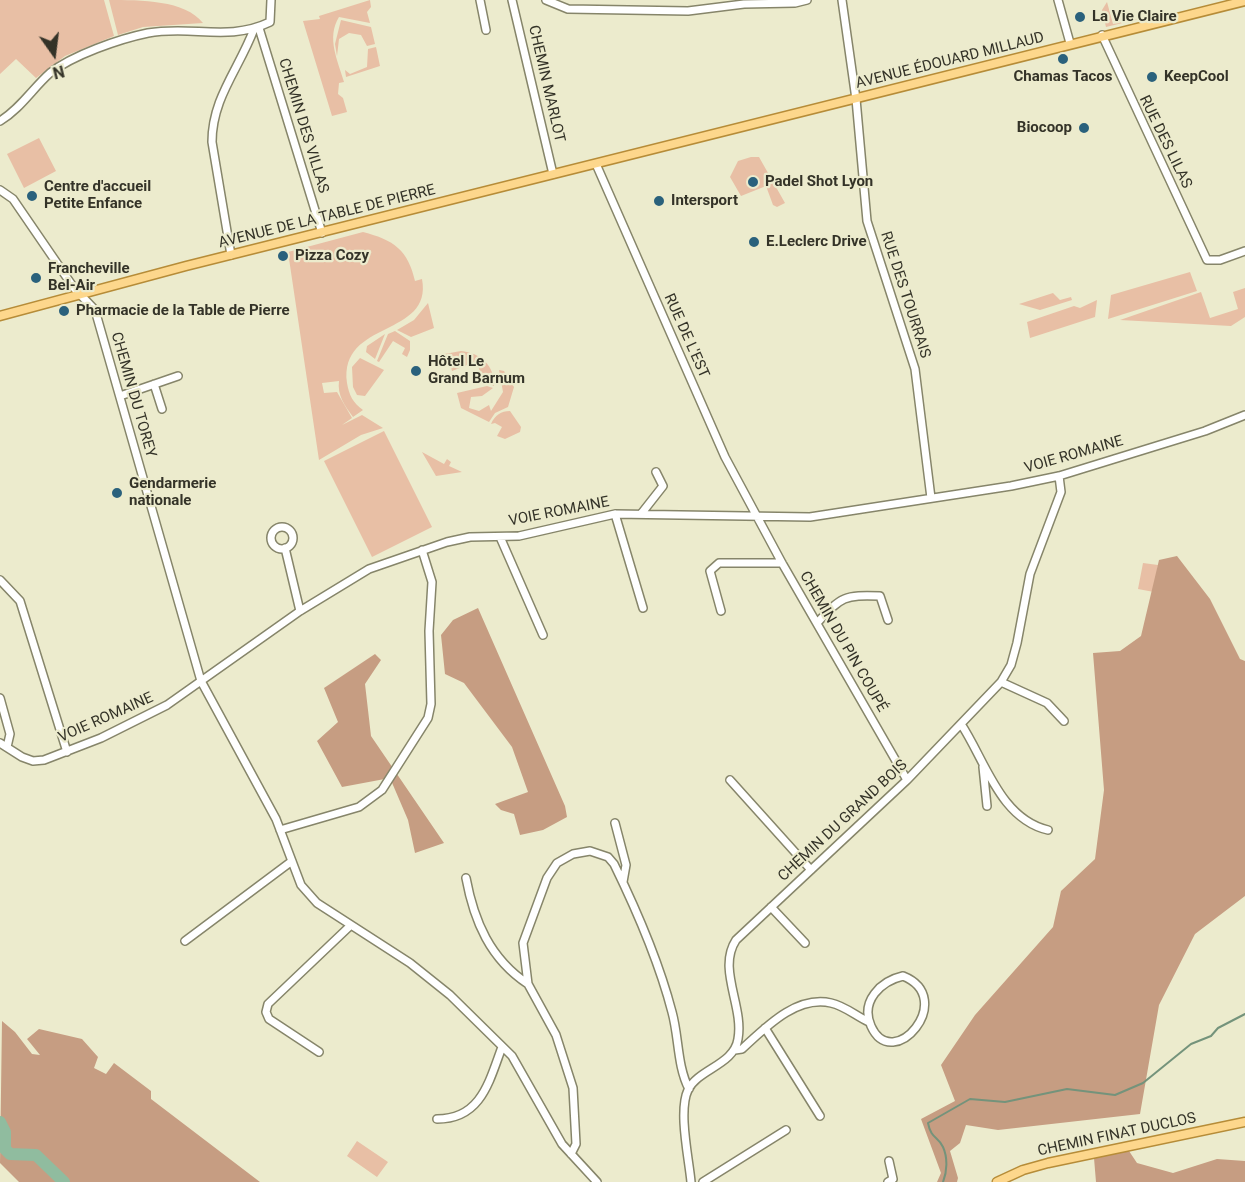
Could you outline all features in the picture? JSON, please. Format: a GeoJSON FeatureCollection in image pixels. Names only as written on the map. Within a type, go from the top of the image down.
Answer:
{"type":"FeatureCollection","features":[{"type":"Feature","properties":{"kind":"main road","name":"AVENUE ÉDOUARD MILLAUD"},"geometry":{"type":"LineString","coordinates":[[661,147],[856,99],[1214,4],[1245,1]]}},
{"type":"Feature","properties":{"kind":"main road","name":"AVENUE DE LA TABLE DE PIERRE"},"geometry":{"type":"LineString","coordinates":[[0,316],[231,255],[661,147]]}},
{"type":"Feature","properties":{"kind":"main road","name":"CHEMIN FINAT DUCLOS"},"geometry":{"type":"LineString","coordinates":[[997,1182],[1023,1170],[1048,1163],[1245,1122]]}},
{"type":"Feature","properties":{"kind":"street"},"geometry":{"type":"LineString","coordinates":[[0,121],[9,115],[52,72],[118,41],[148,33],[181,30],[237,34],[256,29],[270,22],[271,0]]}},
{"type":"Feature","properties":{"kind":"street"},"geometry":{"type":"LineString","coordinates":[[480,0],[486,30]]}},
{"type":"Feature","properties":{"kind":"street","name":"CHEMIN MARLOT"},"geometry":{"type":"LineString","coordinates":[[512,0],[553,174]]}},
{"type":"Feature","properties":{"kind":"street"},"geometry":{"type":"LineString","coordinates":[[546,0],[568,9],[688,11],[744,4],[795,3],[807,0]]}},
{"type":"Feature","properties":{"kind":"street","name":"RUE DES TOURRAIS"},"geometry":{"type":"LineString","coordinates":[[842,0],[856,99],[867,221],[915,369],[931,498]]}},
{"type":"Feature","properties":{"kind":"street"},"geometry":{"type":"LineString","coordinates":[[1058,0],[1070,43]]}},
{"type":"Feature","properties":{"kind":"street"},"geometry":{"type":"LineString","coordinates":[[231,255],[212,142],[212,122],[222,92],[256,29]]}},
{"type":"Feature","properties":{"kind":"street","name":"CHEMIN DES VILLAS"},"geometry":{"type":"LineString","coordinates":[[256,29],[322,232]]}},
{"type":"Feature","properties":{"kind":"street","name":"RUE DES LILAS"},"geometry":{"type":"LineString","coordinates":[[1102,35],[1207,260],[1220,260],[1245,250]]}},
{"type":"Feature","properties":{"kind":"street","name":"RUE DE L'EST"},"geometry":{"type":"LineString","coordinates":[[596,164],[725,457],[758,516]]}},
{"type":"Feature","properties":{"kind":"street","name":"CHEMIN DU TOREY"},"geometry":{"type":"LineString","coordinates":[[0,190],[13,200],[74,288],[95,310],[201,681],[280,830],[301,885],[317,903],[410,963],[450,995],[512,1056],[562,1144],[597,1182]]}},
{"type":"Feature","properties":{"kind":"street"},"geometry":{"type":"LineString","coordinates":[[120,396],[178,376]]}},
{"type":"Feature","properties":{"kind":"street"},"geometry":{"type":"LineString","coordinates":[[154,384],[162,409]]}},
{"type":"Feature","properties":{"kind":"street","name":"VOIE ROMAINE"},"geometry":{"type":"LineString","coordinates":[[4,745],[22,757],[33,761],[67,752],[139,721],[167,705],[300,611],[369,569],[462,538],[519,536],[615,514],[810,517],[931,498],[1059,476],[1205,431],[1245,415]]}},
{"type":"Feature","properties":{"kind":"street"},"geometry":{"type":"LineString","coordinates":[[641,514],[663,486],[656,472]]}},
{"type":"Feature","properties":{"kind":"street","name":"CHEMIN DU GRAND BOIS"},"geometry":{"type":"LineString","coordinates":[[735,1050],[739,1025],[728,962],[729,951],[736,940],[907,780],[1001,682],[1011,665],[1017,643],[1030,574],[1061,492],[1059,476]]}},
{"type":"Feature","properties":{"kind":"street"},"geometry":{"type":"LineString","coordinates":[[615,514],[642,608]]}},
{"type":"Feature","properties":{"kind":"street","name":"CHEMIN DU PIN COUPÉ"},"geometry":{"type":"LineString","coordinates":[[758,516],[782,563],[907,780]]}},
{"type":"Feature","properties":{"kind":"street"},"geometry":{"type":"LineString","coordinates":[[500,537],[543,635]]}},
{"type":"Feature","properties":{"kind":"street"},"geometry":{"type":"LineString","coordinates":[[285,548],[300,611]]}},
{"type":"Feature","properties":{"kind":"street"},"geometry":{"type":"LineString","coordinates":[[280,830],[359,807],[382,790],[428,718],[431,704],[429,647],[432,582],[422,550]]}},
{"type":"Feature","properties":{"kind":"street"},"geometry":{"type":"LineString","coordinates":[[721,611],[710,571],[713,566],[719,562],[782,563]]}},
{"type":"Feature","properties":{"kind":"street"},"geometry":{"type":"LineString","coordinates":[[0,579],[20,601],[67,752]]}},
{"type":"Feature","properties":{"kind":"street"},"geometry":{"type":"LineString","coordinates":[[817,623],[830,609],[849,595],[880,596],[888,620]]}},
{"type":"Feature","properties":{"kind":"street"},"geometry":{"type":"LineString","coordinates":[[1001,682],[1047,703],[1064,722]]}},
{"type":"Feature","properties":{"kind":"street"},"geometry":{"type":"LineString","coordinates":[[0,698],[10,734],[4,745]]}},
{"type":"Feature","properties":{"kind":"street"},"geometry":{"type":"LineString","coordinates":[[961,724],[976,747],[983,766],[987,806]]}},
{"type":"Feature","properties":{"kind":"street"},"geometry":{"type":"LineString","coordinates":[[983,766],[1023,820],[1032,826],[1048,830]]}},
{"type":"Feature","properties":{"kind":"street"},"geometry":{"type":"LineString","coordinates":[[730,780],[811,870]]}},
{"type":"Feature","properties":{"kind":"street"},"geometry":{"type":"LineString","coordinates":[[615,823],[626,865],[623,882]]}},
{"type":"Feature","properties":{"kind":"street"},"geometry":{"type":"LineString","coordinates":[[571,1154],[576,1144],[573,1088],[556,1035],[528,984],[523,943],[547,878],[557,863],[573,854],[598,853],[614,864],[623,882],[664,986],[678,1039],[683,1077],[689,1089],[685,1117],[691,1182]]}},
{"type":"Feature","properties":{"kind":"street"},"geometry":{"type":"LineString","coordinates":[[185,941],[292,861]]}},
{"type":"Feature","properties":{"kind":"street"},"geometry":{"type":"LineString","coordinates":[[466,878],[473,911],[486,939],[505,967],[528,984]]}},
{"type":"Feature","properties":{"kind":"street"},"geometry":{"type":"LineString","coordinates":[[771,908],[805,943]]}},
{"type":"Feature","properties":{"kind":"street"},"geometry":{"type":"LineString","coordinates":[[319,1052],[269,1019],[266,1012],[268,1004],[351,925]]}},
{"type":"Feature","properties":{"kind":"street"},"geometry":{"type":"LineString","coordinates":[[689,1089],[765,1028],[800,1006],[816,1002],[844,1007],[869,1022],[873,1031],[884,1040],[896,1043],[906,1039],[919,1026],[923,1013],[924,1002],[920,989],[913,980],[903,976],[879,986],[868,1009],[869,1022]]}},
{"type":"Feature","properties":{"kind":"street"},"geometry":{"type":"LineString","coordinates":[[765,1028],[820,1116]]}},
{"type":"Feature","properties":{"kind":"street"},"geometry":{"type":"LineString","coordinates":[[437,1119],[449,1119],[475,1108],[489,1081],[502,1047]]}},
{"type":"Feature","properties":{"kind":"street"},"geometry":{"type":"LineString","coordinates":[[704,1182],[786,1130]]}},
{"type":"Feature","properties":{"kind":"street"},"geometry":{"type":"LineString","coordinates":[[888,1182],[893,1179],[889,1161]]}},
{"type":"Feature","properties":{"kind":"shaded area"},"geometry":{"type":"Polygon","coordinates":[[[0,0],[104,0],[114,36],[65,56],[36,78],[16,59],[0,74],[0,0]]]}},
{"type":"Feature","properties":{"kind":"shaded area"},"geometry":{"type":"Polygon","coordinates":[[[109,0],[148,1],[174,6],[195,15],[203,23],[143,27],[118,35],[109,0]]]}},
{"type":"Feature","properties":{"kind":"shaded area"},"geometry":{"type":"Polygon","coordinates":[[[370,0],[371,7],[367,12],[370,23],[339,17],[335,25],[334,50],[344,82],[339,83],[338,94],[343,98],[347,112],[332,116],[303,21],[320,19],[319,16],[370,0]]]}},
{"type":"Feature","properties":{"kind":"shaded area"},"geometry":{"type":"Polygon","coordinates":[[[1107,2],[1113,24],[1151,16],[1106,27],[1102,10],[1107,2]]]}},
{"type":"Feature","properties":{"kind":"shaded area"},"geometry":{"type":"Polygon","coordinates":[[[341,20],[371,27],[375,44],[367,46],[361,35],[349,33],[339,39],[337,56],[335,44],[341,20]]]}},
{"type":"Feature","properties":{"kind":"shaded area"},"geometry":{"type":"Polygon","coordinates":[[[376,47],[380,66],[346,77],[345,70],[350,74],[367,67],[368,49],[376,47]]]}},
{"type":"Feature","properties":{"kind":"shaded area"},"geometry":{"type":"Polygon","coordinates":[[[39,138],[56,171],[24,188],[7,154],[39,138]]]}},
{"type":"Feature","properties":{"kind":"shaded area","name":"Padel Shot Lyon"},"geometry":{"type":"Polygon","coordinates":[[[759,157],[785,203],[777,207],[773,205],[766,186],[741,196],[730,177],[738,161],[759,157]]]}},
{"type":"Feature","properties":{"kind":"shaded area"},"geometry":{"type":"Polygon","coordinates":[[[363,232],[391,243],[404,254],[415,281],[422,279],[422,298],[414,311],[401,321],[357,348],[348,363],[349,391],[354,402],[363,410],[353,417],[340,396],[339,381],[322,383],[324,393],[337,392],[352,418],[342,425],[362,415],[383,428],[361,435],[319,460],[288,252],[363,232]]]}},
{"type":"Feature","properties":{"kind":"shaded area"},"geometry":{"type":"Polygon","coordinates":[[[1190,272],[1197,291],[1108,319],[1111,295],[1190,272]]]}},
{"type":"Feature","properties":{"kind":"shaded area"},"geometry":{"type":"Polygon","coordinates":[[[1245,288],[1245,317],[1231,326],[1120,320],[1201,292],[1210,318],[1238,309],[1233,292],[1245,288]]]}},
{"type":"Feature","properties":{"kind":"shaded area"},"geometry":{"type":"Polygon","coordinates":[[[1053,293],[1060,300],[1071,297],[1072,300],[1040,310],[1019,304],[1053,293]]]}},
{"type":"Feature","properties":{"kind":"shaded area"},"geometry":{"type":"Polygon","coordinates":[[[1097,300],[1095,317],[1030,338],[1027,322],[1074,306],[1080,308],[1097,300]]]}},
{"type":"Feature","properties":{"kind":"shaded area"},"geometry":{"type":"Polygon","coordinates":[[[428,303],[434,328],[411,337],[397,330],[414,320],[428,303]]]}},
{"type":"Feature","properties":{"kind":"shaded area"},"geometry":{"type":"Polygon","coordinates":[[[395,331],[410,341],[407,357],[402,354],[405,348],[393,341],[379,362],[377,361],[388,334],[395,331]]]}},
{"type":"Feature","properties":{"kind":"shaded area"},"geometry":{"type":"Polygon","coordinates":[[[385,334],[375,359],[366,352],[367,346],[385,334]]]}},
{"type":"Feature","properties":{"kind":"shaded area"},"geometry":{"type":"Polygon","coordinates":[[[461,351],[474,354],[485,361],[492,372],[494,386],[482,380],[477,361],[452,371],[448,357],[429,361],[428,357],[461,351]]]}},
{"type":"Feature","properties":{"kind":"shaded area"},"geometry":{"type":"Polygon","coordinates":[[[360,358],[384,370],[365,396],[357,395],[353,387],[352,367],[360,358]]]}},
{"type":"Feature","properties":{"kind":"shaded area"},"geometry":{"type":"Polygon","coordinates":[[[499,370],[504,371],[514,387],[508,407],[495,413],[489,422],[461,408],[457,393],[487,386],[493,388],[482,396],[471,397],[469,408],[479,411],[489,405],[491,411],[503,392],[499,370]]]}},
{"type":"Feature","properties":{"kind":"shaded area"},"geometry":{"type":"Polygon","coordinates":[[[510,411],[521,427],[520,432],[505,439],[497,436],[502,427],[495,423],[491,424],[499,414],[510,411]]]}},
{"type":"Feature","properties":{"kind":"shaded area"},"geometry":{"type":"Polygon","coordinates":[[[384,431],[432,527],[372,557],[324,461],[384,431]]]}},
{"type":"Feature","properties":{"kind":"shaded area"},"geometry":{"type":"Polygon","coordinates":[[[422,452],[444,464],[447,459],[451,462],[449,466],[462,472],[436,476],[422,452]]]}},
{"type":"Feature","properties":{"kind":"shaded area"},"geometry":{"type":"Polygon","coordinates":[[[1177,556],[1210,599],[1240,659],[1245,661],[1245,896],[1195,934],[1159,1005],[1140,1114],[998,1130],[966,1125],[960,1143],[950,1151],[958,1178],[957,1182],[937,1182],[941,1173],[921,1119],[955,1101],[941,1065],[975,1015],[1053,927],[1061,891],[1095,859],[1104,790],[1093,653],[1120,651],[1141,636],[1159,560],[1177,556]]]}},
{"type":"Feature","properties":{"kind":"shaded area"},"geometry":{"type":"Polygon","coordinates":[[[1143,563],[1158,565],[1154,592],[1138,589],[1143,563]]]}},
{"type":"Feature","properties":{"kind":"shaded area"},"geometry":{"type":"Polygon","coordinates":[[[478,608],[565,806],[567,817],[543,830],[520,835],[514,814],[501,810],[495,804],[528,792],[512,747],[464,683],[445,674],[441,635],[453,620],[478,608]]]}},
{"type":"Feature","properties":{"kind":"shaded area"},"geometry":{"type":"Polygon","coordinates":[[[375,654],[381,660],[365,684],[371,736],[444,843],[415,853],[408,820],[390,778],[342,787],[317,741],[338,722],[324,688],[375,654]]]}},
{"type":"Feature","properties":{"kind":"shaded area"},"geometry":{"type":"Polygon","coordinates":[[[2,1021],[15,1032],[32,1054],[40,1055],[27,1039],[39,1029],[82,1039],[98,1057],[94,1068],[106,1074],[114,1063],[151,1091],[151,1099],[260,1182],[19,1182],[0,1163],[2,1021]]]}},
{"type":"Feature","properties":{"kind":"shaded area"},"geometry":{"type":"Polygon","coordinates":[[[357,1141],[388,1162],[377,1177],[347,1156],[357,1141]]]}},
{"type":"Feature","properties":{"kind":"shaded area"},"geometry":{"type":"Polygon","coordinates":[[[1129,1151],[1137,1163],[1173,1173],[1217,1159],[1245,1161],[1245,1182],[1096,1182],[1094,1158],[1129,1151]]]}},
{"type":"Feature","properties":{"kind":"waterway"},"geometry":{"type":"LineString","coordinates":[[943,1182],[946,1165],[945,1151],[931,1132],[928,1123],[970,1099],[1005,1102],[1067,1089],[1115,1095],[1143,1083],[1191,1044],[1211,1036],[1218,1028],[1245,1014]]}},
{"type":"Feature","properties":{"kind":"waterway"},"geometry":{"type":"LineString","coordinates":[[0,1122],[5,1132],[5,1149],[10,1154],[36,1155],[64,1182]]}},
{"type":"Feature","properties":{"kind":"place","name":"La Vie Claire"},"geometry":{"type":"Point","coordinates":[1080,17]}},
{"type":"Feature","properties":{"kind":"place","name":"Chamas Tacos"},"geometry":{"type":"Point","coordinates":[1063,59]}},
{"type":"Feature","properties":{"kind":"place","name":"KeepCool"},"geometry":{"type":"Point","coordinates":[1152,77]}},
{"type":"Feature","properties":{"kind":"place","name":"Biocoop"},"geometry":{"type":"Point","coordinates":[1084,128]}},
{"type":"Feature","properties":{"kind":"place","name":"Padel Shot Lyon"},"geometry":{"type":"Point","coordinates":[753,182]}},
{"type":"Feature","properties":{"kind":"place","name":"Centre d'accueil Petite Enfance"},"geometry":{"type":"Point","coordinates":[32,196]}},
{"type":"Feature","properties":{"kind":"place","name":"Intersport"},"geometry":{"type":"Point","coordinates":[659,201]}},
{"type":"Feature","properties":{"kind":"place","name":"E.Leclerc Drive"},"geometry":{"type":"Point","coordinates":[754,242]}},
{"type":"Feature","properties":{"kind":"place","name":"Pizza Cozy"},"geometry":{"type":"Point","coordinates":[283,256]}},
{"type":"Feature","properties":{"kind":"place","name":"Francheville Bel-Air"},"geometry":{"type":"Point","coordinates":[36,278]}},
{"type":"Feature","properties":{"kind":"place","name":"Pharmacie de la Table de Pierre"},"geometry":{"type":"Point","coordinates":[64,311]}},
{"type":"Feature","properties":{"kind":"place","name":"Hôtel Le Grand Barnum"},"geometry":{"type":"Point","coordinates":[416,371]}},
{"type":"Feature","properties":{"kind":"place","name":"Gendarmerie nationale"},"geometry":{"type":"Point","coordinates":[117,493]}}]}
